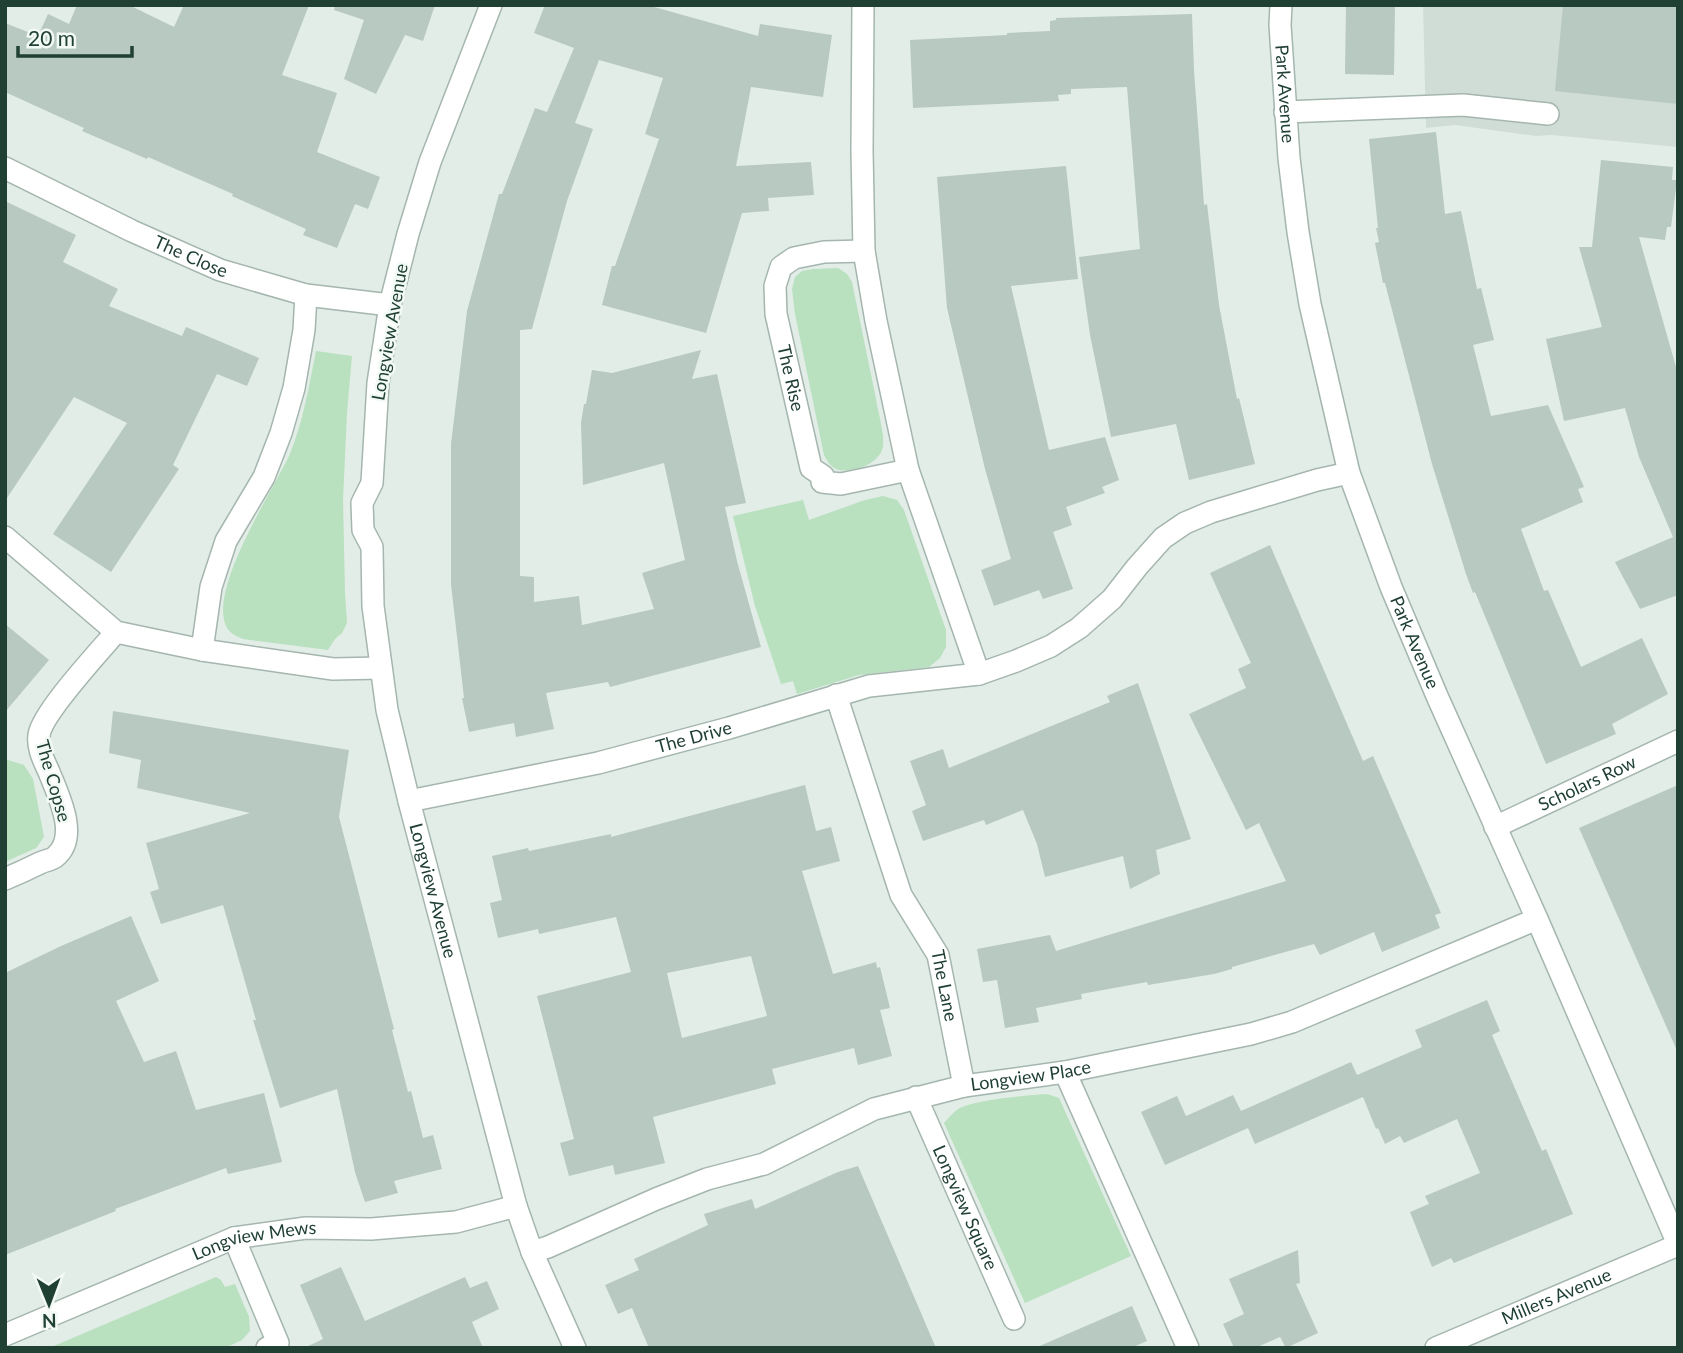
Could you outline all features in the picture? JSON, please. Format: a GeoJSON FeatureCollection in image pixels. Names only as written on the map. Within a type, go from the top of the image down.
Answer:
{"type":"FeatureCollection","features":[{"type":"Feature","properties":{"kind":"street","name":"Longview Avenue"},"geometry":{"type":"LineString","coordinates":[[491,5],[429,162],[408,234],[390,305],[378,383],[372,483],[362,503],[363,530],[372,547],[373,606],[387,710],[408,801],[516,1206]]}},
{"type":"Feature","properties":{"kind":"street"},"geometry":{"type":"LineString","coordinates":[[863,5],[864,251],[876,321],[908,470],[979,674]]}},
{"type":"Feature","properties":{"kind":"street","name":"Park Avenue"},"geometry":{"type":"LineString","coordinates":[[1281,5],[1290,171],[1310,304],[1349,473],[1391,587],[1437,696],[1678,1245]]}},
{"type":"Feature","properties":{"kind":"street"},"geometry":{"type":"LineString","coordinates":[[1286,111],[1463,105],[1548,114]]}},
{"type":"Feature","properties":{"kind":"street","name":"The Close"},"geometry":{"type":"LineString","coordinates":[[5,169],[132,231],[220,270],[306,295],[390,305]]}},
{"type":"Feature","properties":{"kind":"street","name":"The Rise"},"geometry":{"type":"LineString","coordinates":[[864,251],[824,252],[794,258],[781,267],[775,286],[776,314],[811,468],[823,476],[822,482],[841,484],[908,470]]}},
{"type":"Feature","properties":{"kind":"street"},"geometry":{"type":"LineString","coordinates":[[202,650],[211,587],[226,541],[264,477],[281,433],[293,388],[306,295]]}},
{"type":"Feature","properties":{"kind":"street","name":"The Drive"},"geometry":{"type":"LineString","coordinates":[[408,801],[598,763],[729,728],[869,686],[979,674],[1051,646],[1079,628],[1112,599],[1136,567],[1163,538],[1185,523],[1211,512],[1293,487],[1349,473]]}},
{"type":"Feature","properties":{"kind":"street"},"geometry":{"type":"LineString","coordinates":[[5,537],[116,632],[202,650],[332,669],[380,668]]}},
{"type":"Feature","properties":{"kind":"street","name":"The Copse"},"geometry":{"type":"LineString","coordinates":[[5,879],[55,857],[66,842],[66,822],[42,754],[39,734],[44,721],[61,698],[116,632]]}},
{"type":"Feature","properties":{"kind":"street","name":"The Lane"},"geometry":{"type":"LineString","coordinates":[[836,695],[901,895],[938,956],[964,1086]]}},
{"type":"Feature","properties":{"kind":"street","name":"Scholars Row"},"geometry":{"type":"LineString","coordinates":[[1495,827],[1678,741]]}},
{"type":"Feature","properties":{"kind":"street","name":"Longview Place"},"geometry":{"type":"LineString","coordinates":[[532,1252],[669,1194],[764,1164],[874,1109],[964,1086],[1065,1072],[1251,1034],[1292,1022],[1537,919]]}},
{"type":"Feature","properties":{"kind":"street"},"geometry":{"type":"LineString","coordinates":[[1065,1072],[1188,1348]]}},
{"type":"Feature","properties":{"kind":"street","name":"Longview Square"},"geometry":{"type":"LineString","coordinates":[[916,1097],[1014,1319]]}},
{"type":"Feature","properties":{"kind":"street"},"geometry":{"type":"LineString","coordinates":[[516,1206],[532,1252],[575,1348]]}},
{"type":"Feature","properties":{"kind":"street","name":"Longview Mews"},"geometry":{"type":"LineString","coordinates":[[5,1335],[234,1238],[306,1228],[371,1229],[456,1223],[516,1206]]}},
{"type":"Feature","properties":{"kind":"street"},"geometry":{"type":"LineString","coordinates":[[234,1238],[278,1343],[267,1348]]}},
{"type":"Feature","properties":{"kind":"street","name":"Millers Avenue"},"geometry":{"type":"LineString","coordinates":[[1436,1348],[1678,1245]]}},
{"type":"Feature","properties":{"kind":"shaded area"},"geometry":{"type":"Polygon","coordinates":[[[1423,5],[1678,5],[1678,147],[1552,135],[1536,136],[1455,125],[1426,128],[1423,5]]]}},
{"type":"Feature","properties":{"kind":"green space"},"geometry":{"type":"Polygon","coordinates":[[[838,268],[847,274],[852,282],[883,442],[881,452],[874,461],[859,468],[844,470],[834,468],[824,455],[792,289],[795,277],[802,271],[838,268]]]}},
{"type":"Feature","properties":{"kind":"green space"},"geometry":{"type":"Polygon","coordinates":[[[316,351],[352,356],[343,500],[347,623],[328,650],[243,639],[227,628],[223,609],[226,588],[234,565],[294,443],[316,351]]]}},
{"type":"Feature","properties":{"kind":"green space"},"geometry":{"type":"Polygon","coordinates":[[[883,496],[897,500],[904,510],[946,630],[946,647],[940,658],[929,667],[859,675],[797,694],[793,681],[781,684],[755,606],[733,516],[803,500],[809,520],[883,496]]]}},
{"type":"Feature","properties":{"kind":"green space"},"geometry":{"type":"Polygon","coordinates":[[[5,759],[24,765],[33,779],[44,837],[36,848],[5,862],[5,759]]]}},
{"type":"Feature","properties":{"kind":"green space"},"geometry":{"type":"Polygon","coordinates":[[[1047,1094],[1059,1098],[1131,1256],[1025,1303],[944,1123],[967,1105],[1002,1098],[1047,1094]]]}},
{"type":"Feature","properties":{"kind":"green space"},"geometry":{"type":"Polygon","coordinates":[[[216,1277],[225,1287],[235,1284],[249,1317],[250,1331],[242,1340],[225,1348],[49,1348],[216,1277]]]}},
{"type":"Feature","properties":{"kind":"building"},"geometry":{"type":"Polygon","coordinates":[[[77,5],[129,5],[174,27],[184,5],[309,5],[282,75],[337,93],[317,152],[380,177],[368,209],[355,204],[337,248],[303,235],[306,229],[232,196],[233,194],[82,131],[84,128],[5,92],[5,23],[38,36],[48,14],[69,24],[77,5]]]}},
{"type":"Feature","properties":{"kind":"building"},"geometry":{"type":"Polygon","coordinates":[[[335,5],[435,5],[423,41],[405,35],[376,94],[344,79],[364,20],[334,10],[335,5]]]}},
{"type":"Feature","properties":{"kind":"building"},"geometry":{"type":"Polygon","coordinates":[[[545,5],[647,5],[758,36],[760,24],[832,35],[823,97],[751,87],[736,166],[811,162],[814,195],[768,198],[769,211],[742,213],[706,333],[602,305],[612,266],[615,266],[659,139],[645,134],[663,78],[599,60],[575,123],[593,129],[567,201],[532,329],[520,330],[520,576],[534,577],[534,602],[579,596],[582,625],[654,609],[642,573],[685,560],[664,463],[583,485],[581,423],[584,404],[592,370],[612,373],[701,350],[692,379],[717,374],[746,503],[725,507],[761,647],[610,687],[608,682],[546,693],[554,729],[516,737],[514,723],[469,732],[462,698],[451,584],[451,444],[467,311],[499,194],[502,194],[535,108],[547,112],[574,48],[534,33],[545,5]]]}},
{"type":"Feature","properties":{"kind":"building"},"geometry":{"type":"Polygon","coordinates":[[[1346,5],[1395,5],[1394,75],[1345,74],[1346,5]]]}},
{"type":"Feature","properties":{"kind":"building"},"geometry":{"type":"Polygon","coordinates":[[[1563,5],[1678,5],[1678,104],[1555,91],[1563,5]]]}},
{"type":"Feature","properties":{"kind":"building"},"geometry":{"type":"Polygon","coordinates":[[[1192,14],[1204,205],[1207,204],[1219,305],[1237,399],[1239,398],[1255,464],[1189,480],[1176,424],[1111,437],[1090,335],[1079,257],[1140,249],[1127,87],[1071,89],[1071,94],[1058,95],[1059,101],[913,108],[910,40],[1050,31],[1050,21],[1056,18],[1192,14]]]}},
{"type":"Feature","properties":{"kind":"building"},"geometry":{"type":"Polygon","coordinates":[[[1436,132],[1445,214],[1461,211],[1477,289],[1481,288],[1494,340],[1473,345],[1491,416],[1548,405],[1584,487],[1578,489],[1583,502],[1521,529],[1544,591],[1548,590],[1581,667],[1642,638],[1668,694],[1612,724],[1616,734],[1546,764],[1466,574],[1432,464],[1383,283],[1375,243],[1379,242],[1369,139],[1436,132]]]}},
{"type":"Feature","properties":{"kind":"building"},"geometry":{"type":"Polygon","coordinates":[[[1601,160],[1673,167],[1672,180],[1677,180],[1671,227],[1667,227],[1665,240],[1639,237],[1678,374],[1678,595],[1640,609],[1615,562],[1673,537],[1639,457],[1625,408],[1564,421],[1546,339],[1602,327],[1579,247],[1592,247],[1601,160]]]}},
{"type":"Feature","properties":{"kind":"building"},"geometry":{"type":"Polygon","coordinates":[[[1066,166],[1078,279],[1011,286],[1049,450],[1105,437],[1119,480],[1102,487],[1105,493],[1066,507],[1072,525],[1053,532],[1073,589],[1043,599],[1039,590],[994,606],[981,570],[1011,559],[985,469],[947,308],[937,177],[1066,166]]]}},
{"type":"Feature","properties":{"kind":"building"},"geometry":{"type":"Polygon","coordinates":[[[5,201],[76,235],[63,262],[118,289],[109,306],[182,336],[186,327],[259,358],[247,386],[217,374],[173,465],[179,469],[111,572],[53,534],[127,423],[74,397],[5,501],[5,201]]]}},
{"type":"Feature","properties":{"kind":"building"},"geometry":{"type":"Polygon","coordinates":[[[1270,545],[1363,761],[1373,756],[1441,913],[1435,915],[1440,928],[1382,952],[1374,932],[1320,955],[1314,944],[1214,974],[1081,994],[1082,999],[1036,1008],[1039,1022],[1005,1028],[997,980],[983,982],[977,949],[1050,935],[1056,951],[1286,881],[1259,823],[1246,830],[1189,714],[1246,688],[1238,669],[1251,663],[1210,573],[1270,545]]]}},
{"type":"Feature","properties":{"kind":"building"},"geometry":{"type":"Polygon","coordinates":[[[5,624],[49,660],[5,712],[5,624]]]}},
{"type":"Feature","properties":{"kind":"building"},"geometry":{"type":"Polygon","coordinates":[[[1138,683],[1191,839],[1156,850],[1160,874],[1130,889],[1123,856],[1045,877],[1037,844],[1023,810],[986,825],[984,820],[923,841],[912,811],[926,805],[910,761],[943,749],[949,768],[1110,702],[1107,696],[1138,683]]]}},
{"type":"Feature","properties":{"kind":"building"},"geometry":{"type":"Polygon","coordinates":[[[113,711],[349,750],[339,817],[408,1092],[411,1091],[423,1138],[433,1135],[442,1169],[394,1181],[398,1193],[365,1202],[355,1172],[337,1089],[280,1108],[253,1020],[256,1020],[223,905],[161,924],[150,892],[159,889],[146,843],[250,813],[137,788],[141,760],[109,753],[113,711]]]}},
{"type":"Feature","properties":{"kind":"building"},"geometry":{"type":"Polygon","coordinates":[[[805,785],[816,831],[831,827],[840,861],[802,871],[833,974],[876,962],[877,968],[880,967],[890,1008],[880,1010],[892,1056],[858,1065],[854,1048],[772,1069],[776,1084],[653,1117],[665,1163],[615,1175],[613,1165],[569,1176],[560,1143],[574,1139],[537,996],[631,972],[616,917],[539,934],[538,929],[498,938],[490,903],[502,900],[492,856],[611,834],[611,837],[805,785]],[[751,956],[667,973],[682,1038],[767,1016],[751,956]]]}},
{"type":"Feature","properties":{"kind":"building"},"geometry":{"type":"Polygon","coordinates":[[[1678,785],[1678,1053],[1579,828],[1678,785]]]}},
{"type":"Feature","properties":{"kind":"building"},"geometry":{"type":"Polygon","coordinates":[[[131,916],[159,981],[116,1001],[144,1062],[176,1051],[196,1110],[264,1093],[282,1162],[228,1174],[226,1168],[115,1209],[116,1211],[5,1255],[5,973],[131,916]]]}},
{"type":"Feature","properties":{"kind":"building"},"geometry":{"type":"Polygon","coordinates":[[[1487,1000],[1500,1031],[1492,1035],[1542,1151],[1546,1149],[1573,1214],[1454,1263],[1451,1258],[1432,1267],[1410,1212],[1429,1204],[1425,1196],[1480,1173],[1457,1119],[1404,1143],[1400,1136],[1385,1144],[1363,1097],[1255,1144],[1248,1128],[1165,1165],[1141,1112],[1177,1096],[1186,1116],[1233,1095],[1241,1111],[1351,1062],[1357,1075],[1422,1047],[1415,1030],[1487,1000]]]}},
{"type":"Feature","properties":{"kind":"building"},"geometry":{"type":"Polygon","coordinates":[[[858,1166],[936,1348],[649,1348],[632,1308],[618,1314],[605,1285],[639,1270],[634,1259],[708,1225],[704,1214],[752,1199],[755,1209],[838,1172],[858,1166]]]}},
{"type":"Feature","properties":{"kind":"building"},"geometry":{"type":"Polygon","coordinates":[[[1298,1250],[1300,1283],[1296,1284],[1318,1333],[1286,1348],[1280,1337],[1255,1348],[1234,1348],[1223,1324],[1244,1314],[1229,1279],[1298,1250]]]}},
{"type":"Feature","properties":{"kind":"building"},"geometry":{"type":"Polygon","coordinates":[[[341,1267],[365,1321],[465,1277],[470,1288],[487,1281],[499,1309],[472,1322],[483,1348],[304,1348],[323,1339],[300,1285],[341,1267]]]}},
{"type":"Feature","properties":{"kind":"building"},"geometry":{"type":"Polygon","coordinates":[[[1132,1306],[1147,1341],[1131,1348],[1035,1348],[1132,1306]]]}}]}
